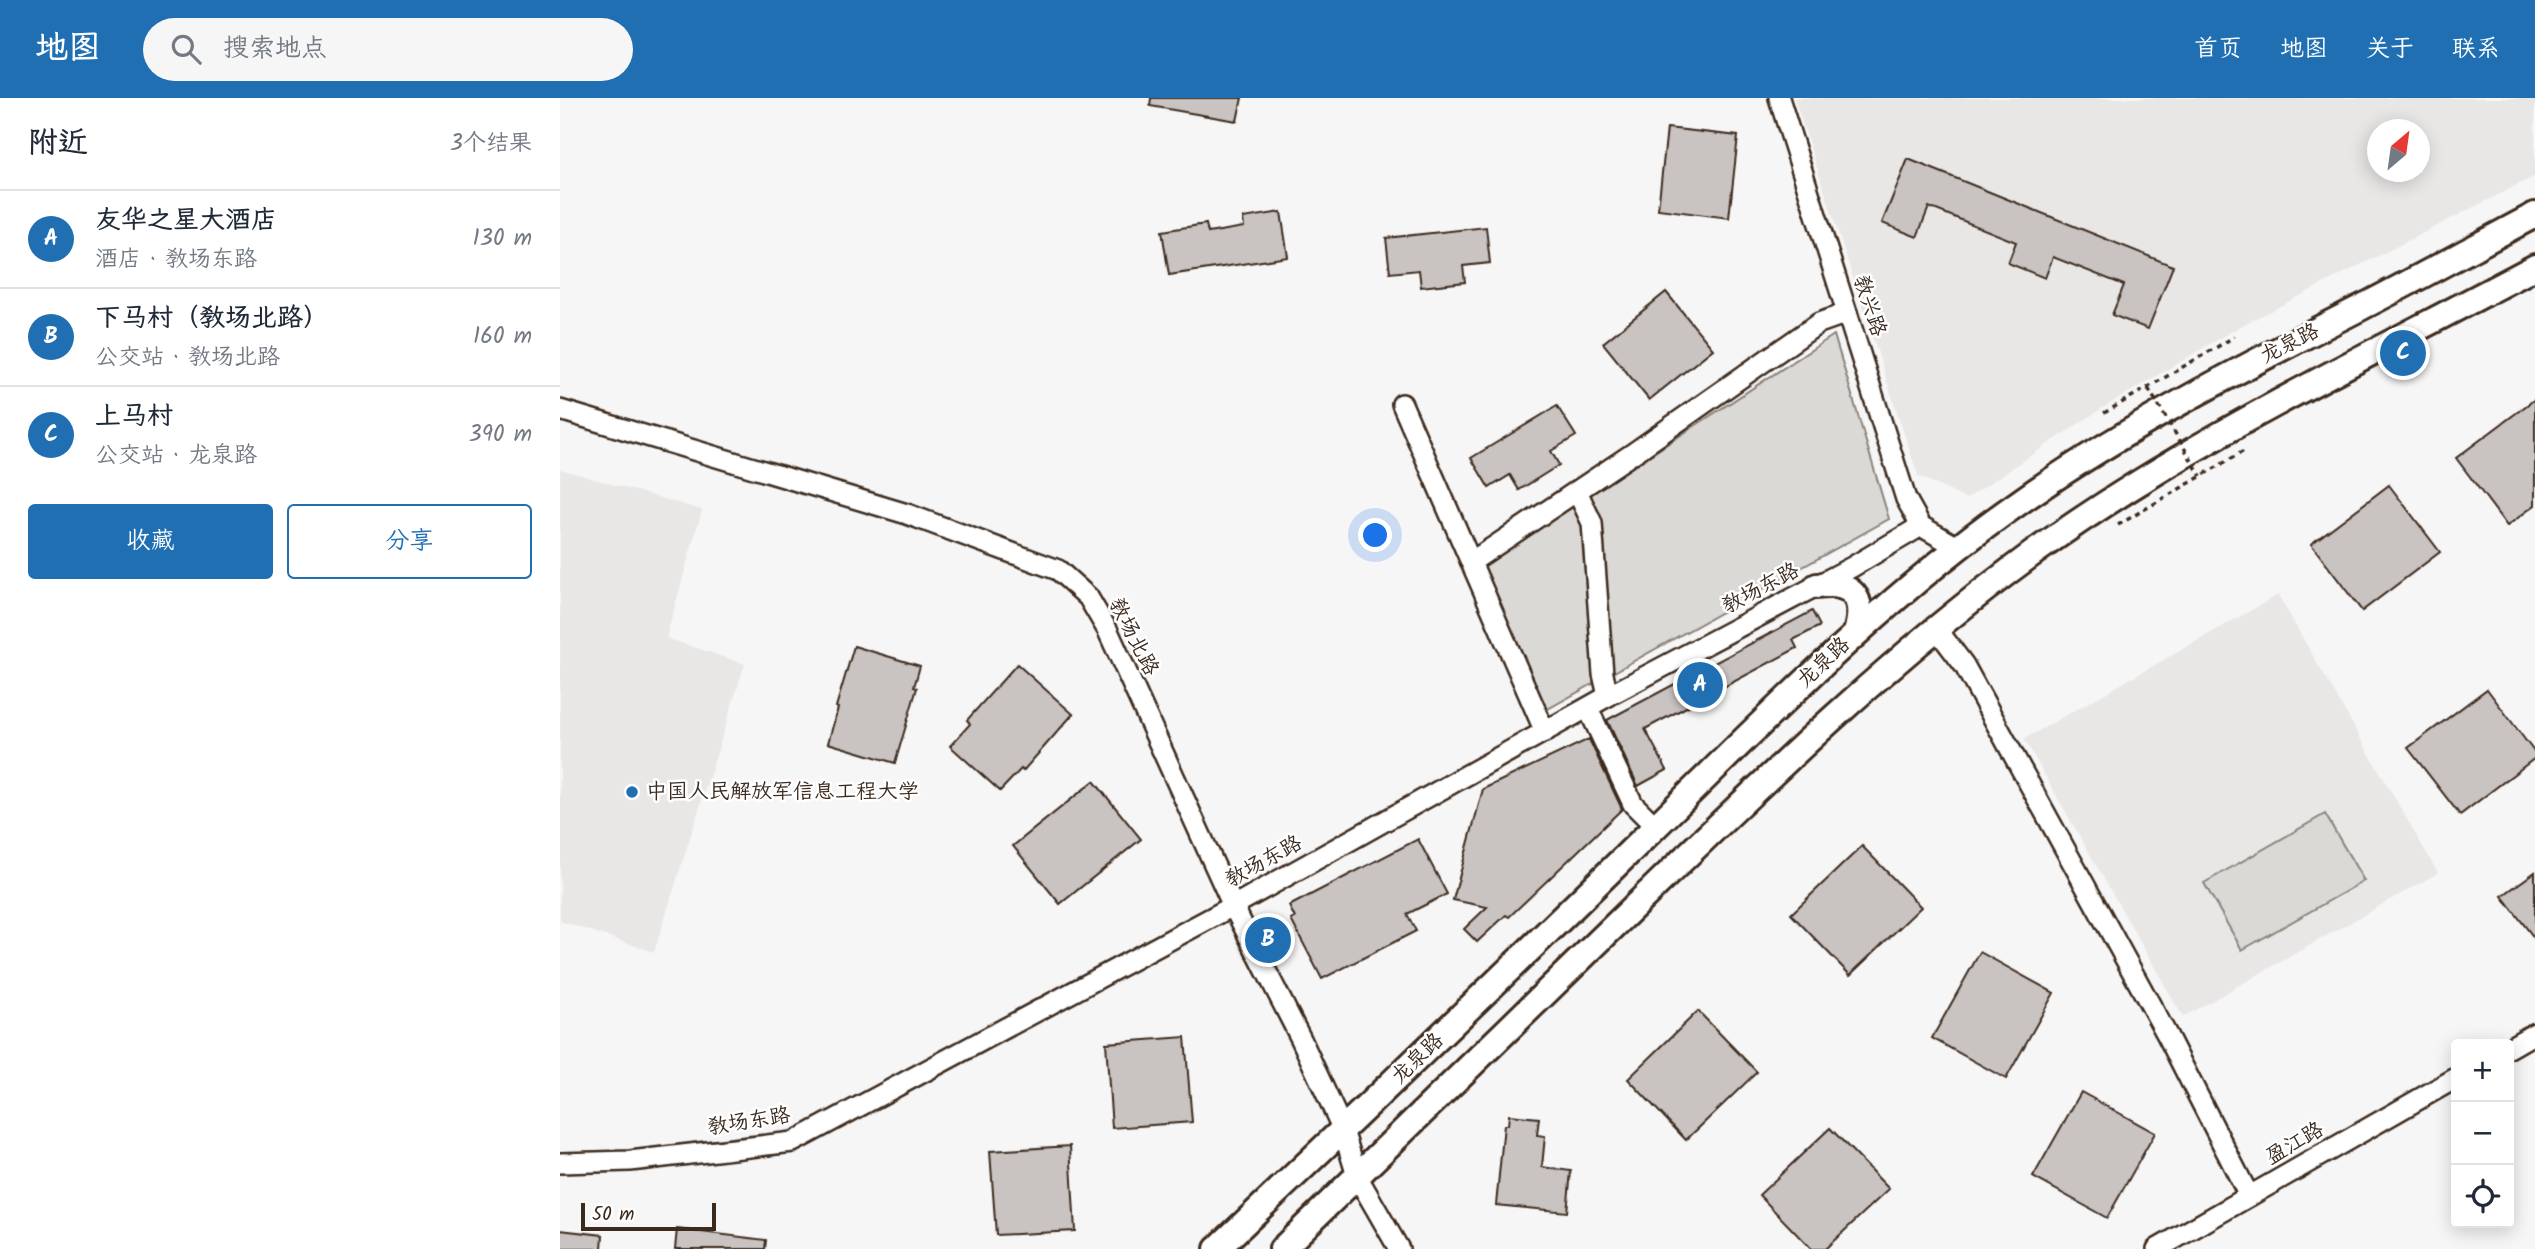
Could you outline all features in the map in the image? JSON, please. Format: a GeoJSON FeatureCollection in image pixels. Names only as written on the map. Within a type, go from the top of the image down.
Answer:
{"type":"FeatureCollection","features":[{"type":"Feature","properties":{"kind":"main road","name":"龙泉路"},"geometry":{"type":"LineString","coordinates":[[1217,1249],[1856,633],[1907,587],[2022,500],[2206,387],[2535,215]]}},
{"type":"Feature","properties":{"kind":"main road","name":"龙泉路"},"geometry":{"type":"LineString","coordinates":[[1282,1249],[1741,803],[1936,628],[2032,555],[2133,485],[2251,418],[2535,267]]}},
{"type":"Feature","properties":{"kind":"main road"},"geometry":{"type":"LineString","coordinates":[[1817,586],[1834,583],[1856,597],[1860,611],[1856,633]]}},
{"type":"Feature","properties":{"kind":"street","name":"教兴路"},"geometry":{"type":"LineString","coordinates":[[1779,98],[1906,499],[1921,526]]}},
{"type":"Feature","properties":{"kind":"street"},"geometry":{"type":"LineString","coordinates":[[1471,562],[1819,323],[1847,313]]}},
{"type":"Feature","properties":{"kind":"street"},"geometry":{"type":"LineString","coordinates":[[1402,404],[1545,732]]}},
{"type":"Feature","properties":{"kind":"street","name":"教场北路"},"geometry":{"type":"LineString","coordinates":[[560,410],[907,514],[1058,570],[1088,597],[1108,631],[1233,906],[1301,1039],[1343,1129],[1357,1176],[1399,1249]]}},
{"type":"Feature","properties":{"kind":"street"},"geometry":{"type":"LineString","coordinates":[[1577,491],[1592,523],[1602,674],[1608,696]]}},
{"type":"Feature","properties":{"kind":"street"},"geometry":{"type":"LineString","coordinates":[[1921,526],[1959,548]]}},
{"type":"Feature","properties":{"kind":"street","name":"教场东路"},"geometry":{"type":"LineString","coordinates":[[560,1163],[630,1161],[793,1143],[1233,906],[1608,696],[1817,586],[1921,526]]}},
{"type":"Feature","properties":{"kind":"street"},"geometry":{"type":"LineString","coordinates":[[1936,628],[1970,677],[2160,1023],[2249,1196]]}},
{"type":"Feature","properties":{"kind":"street"},"geometry":{"type":"LineString","coordinates":[[1588,708],[1633,804],[1656,827]]}},
{"type":"Feature","properties":{"kind":"street"},"geometry":{"type":"LineString","coordinates":[[2514,1045],[2535,1033]]}},
{"type":"Feature","properties":{"kind":"street","name":"盈江路"},"geometry":{"type":"LineString","coordinates":[[2157,1249],[2451,1081]]}},
{"type":"Feature","properties":{"kind":"path"},"geometry":{"type":"LineString","coordinates":[[2104,413],[2234,337]]}},
{"type":"Feature","properties":{"kind":"path"},"geometry":{"type":"LineString","coordinates":[[2148,387],[2201,476]]}},
{"type":"Feature","properties":{"kind":"path"},"geometry":{"type":"LineString","coordinates":[[2118,524],[2244,450]]}},
{"type":"Feature","properties":{"kind":"shaded area"},"geometry":{"type":"Polygon","coordinates":[[[1794,98],[2535,98],[2535,176],[2237,328],[2101,409],[1966,499],[1918,476],[1794,98]]]}},
{"type":"Feature","properties":{"kind":"shaded area"},"geometry":{"type":"Polygon","coordinates":[[[1834,335],[1889,519],[1544,711],[1482,565],[1834,335]]]}},
{"type":"Feature","properties":{"kind":"shaded area","name":"中国人民解放军信息工程大学"},"geometry":{"type":"Polygon","coordinates":[[[560,469],[702,510],[666,638],[745,664],[654,952],[560,921],[560,469]]]}},
{"type":"Feature","properties":{"kind":"shaded area"},"geometry":{"type":"Polygon","coordinates":[[[2278,595],[2438,873],[2183,1017],[2024,739],[2278,595]]]}},
{"type":"Feature","properties":{"kind":"shaded area"},"geometry":{"type":"Polygon","coordinates":[[[2325,814],[2364,881],[2242,950],[2204,883],[2325,814]]]}},
{"type":"Feature","properties":{"kind":"building"},"geometry":{"type":"Polygon","coordinates":[[[1151,98],[1242,98],[1237,121],[1150,106],[1151,98]]]}},
{"type":"Feature","properties":{"kind":"building"},"geometry":{"type":"Polygon","coordinates":[[[1667,128],[1738,136],[1729,218],[1658,209],[1667,128]]]}},
{"type":"Feature","properties":{"kind":"building"},"geometry":{"type":"Polygon","coordinates":[[[1908,159],[2173,266],[2148,329],[2112,315],[2124,285],[2053,257],[2045,278],[2008,263],[2016,242],[1929,207],[1917,237],[1882,223],[1908,159]]]}},
{"type":"Feature","properties":{"kind":"building"},"geometry":{"type":"Polygon","coordinates":[[[1281,212],[1288,257],[1169,275],[1162,231],[1206,224],[1208,233],[1244,227],[1243,218],[1281,212]]]}},
{"type":"Feature","properties":{"kind":"building"},"geometry":{"type":"Polygon","coordinates":[[[1486,227],[1490,263],[1463,266],[1465,282],[1421,287],[1419,270],[1390,273],[1386,238],[1486,227]]]}},
{"type":"Feature","properties":{"kind":"building"},"geometry":{"type":"Polygon","coordinates":[[[1666,292],[1713,349],[1649,400],[1603,343],[1666,292]]]}},
{"type":"Feature","properties":{"kind":"building"},"geometry":{"type":"Polygon","coordinates":[[[2535,399],[2535,505],[2507,526],[2456,458],[2535,399]]]}},
{"type":"Feature","properties":{"kind":"building"},"geometry":{"type":"Polygon","coordinates":[[[1557,406],[1576,436],[1551,451],[1559,465],[1519,490],[1510,475],[1489,488],[1471,458],[1557,406]]]}},
{"type":"Feature","properties":{"kind":"building"},"geometry":{"type":"Polygon","coordinates":[[[2389,485],[2440,552],[2362,611],[2311,544],[2389,485]]]}},
{"type":"Feature","properties":{"kind":"building"},"geometry":{"type":"Polygon","coordinates":[[[1812,611],[1820,626],[1793,640],[1797,648],[1645,729],[1667,770],[1638,786],[1607,720],[1812,611]]]}},
{"type":"Feature","properties":{"kind":"building"},"geometry":{"type":"Polygon","coordinates":[[[854,646],[920,666],[914,687],[917,688],[895,763],[828,743],[854,646]]]}},
{"type":"Feature","properties":{"kind":"building"},"geometry":{"type":"Polygon","coordinates":[[[1017,664],[1073,714],[1023,771],[1021,769],[1000,791],[950,746],[970,724],[967,720],[1017,664]]]}},
{"type":"Feature","properties":{"kind":"building"},"geometry":{"type":"Polygon","coordinates":[[[2487,689],[2535,753],[2535,758],[2460,815],[2408,748],[2487,689]]]}},
{"type":"Feature","properties":{"kind":"building"},"geometry":{"type":"Polygon","coordinates":[[[1589,739],[1622,809],[1509,917],[1506,915],[1477,942],[1464,929],[1487,907],[1453,900],[1483,789],[1589,739]]]}},
{"type":"Feature","properties":{"kind":"building"},"geometry":{"type":"Polygon","coordinates":[[[1094,781],[1141,839],[1060,904],[1013,846],[1094,781]]]}},
{"type":"Feature","properties":{"kind":"building"},"geometry":{"type":"Polygon","coordinates":[[[1418,839],[1447,894],[1407,914],[1416,931],[1322,979],[1291,920],[1295,918],[1289,906],[1418,839]]]}},
{"type":"Feature","properties":{"kind":"building"},"geometry":{"type":"Polygon","coordinates":[[[1862,846],[1921,907],[1850,975],[1791,914],[1862,846]]]}},
{"type":"Feature","properties":{"kind":"building"},"geometry":{"type":"Polygon","coordinates":[[[2535,872],[2535,939],[2502,896],[2535,872]]]}},
{"type":"Feature","properties":{"kind":"building"},"geometry":{"type":"Polygon","coordinates":[[[1980,952],[2054,993],[2006,1079],[1932,1038],[1980,952]]]}},
{"type":"Feature","properties":{"kind":"building"},"geometry":{"type":"Polygon","coordinates":[[[1698,1011],[1757,1072],[1686,1140],[1628,1079],[1698,1011]]]}},
{"type":"Feature","properties":{"kind":"building"},"geometry":{"type":"Polygon","coordinates":[[[1185,1037],[1192,1122],[1112,1128],[1106,1043],[1185,1037]]]}},
{"type":"Feature","properties":{"kind":"building"},"geometry":{"type":"Polygon","coordinates":[[[2081,1092],[2155,1133],[2107,1218],[2033,1177],[2081,1092]]]}},
{"type":"Feature","properties":{"kind":"building"},"geometry":{"type":"Polygon","coordinates":[[[1509,1115],[1539,1118],[1537,1135],[1545,1136],[1542,1167],[1571,1171],[1567,1212],[1496,1205],[1504,1125],[1508,1125],[1509,1115]]]}},
{"type":"Feature","properties":{"kind":"building"},"geometry":{"type":"Polygon","coordinates":[[[1830,1128],[1889,1189],[1825,1249],[1811,1249],[1759,1195],[1830,1128]]]}},
{"type":"Feature","properties":{"kind":"building"},"geometry":{"type":"Polygon","coordinates":[[[1070,1146],[1075,1231],[996,1235],[990,1151],[1070,1146]]]}},
{"type":"Feature","properties":{"kind":"building"},"geometry":{"type":"Polygon","coordinates":[[[677,1229],[766,1240],[765,1249],[675,1249],[677,1229]]]}},
{"type":"Feature","properties":{"kind":"building"},"geometry":{"type":"Polygon","coordinates":[[[560,1230],[603,1235],[602,1249],[560,1249],[560,1230]]]}},
{"type":"Feature","properties":{"kind":"place","name":"上马村"},"geometry":{"type":"Point","coordinates":[2403,353]}},
{"type":"Feature","properties":{"kind":"place","name":"友华之星大酒店"},"geometry":{"type":"Point","coordinates":[1700,685]}},
{"type":"Feature","properties":{"kind":"place","name":"中国人民解放军信息工程大学"},"geometry":{"type":"Point","coordinates":[632,792]}},
{"type":"Feature","properties":{"kind":"place","name":"下马村（教场北路）"},"geometry":{"type":"Point","coordinates":[1268,940]}}]}
